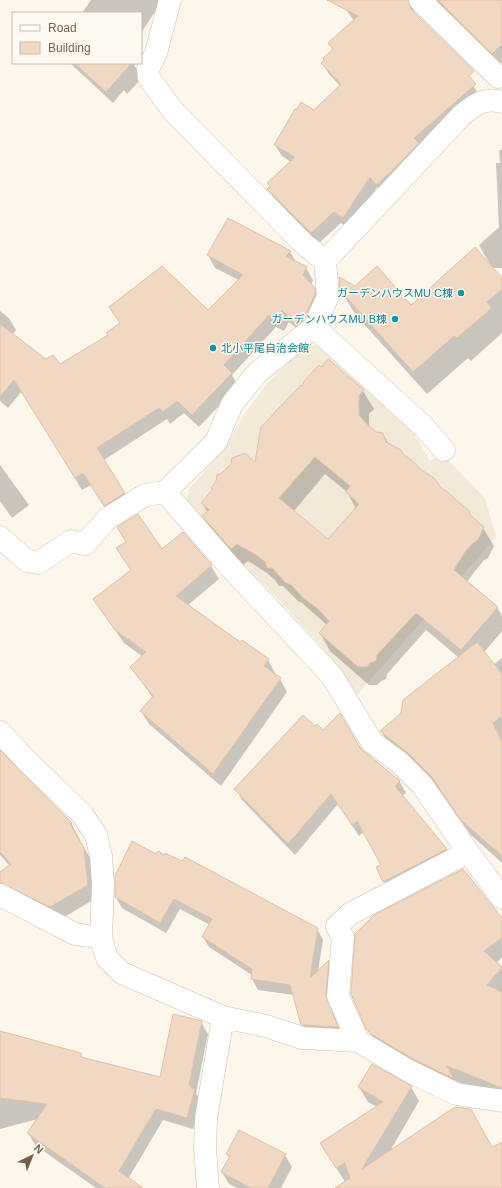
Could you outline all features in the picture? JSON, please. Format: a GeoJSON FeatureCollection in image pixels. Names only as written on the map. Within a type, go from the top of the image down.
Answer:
{"type":"FeatureCollection","features":[{"type":"Feature","properties":{"kind":"street"},"geometry":{"type":"LineString","coordinates":[[0,537],[27,561],[38,563],[71,541],[85,544],[108,518],[145,495],[165,492],[216,442],[232,404],[257,373],[314,327],[328,296],[325,261],[304,244],[173,111],[149,78],[148,69],[156,53],[170,0]]}},
{"type":"Feature","properties":{"kind":"street"},"geometry":{"type":"LineString","coordinates":[[325,261],[462,114],[476,104],[496,101],[500,75],[420,0]]}},
{"type":"Feature","properties":{"kind":"street"},"geometry":{"type":"LineString","coordinates":[[314,327],[423,426],[444,450]]}},
{"type":"Feature","properties":{"kind":"street"},"geometry":{"type":"LineString","coordinates":[[165,492],[230,567],[332,676],[372,742],[400,763],[422,785],[502,898]]}},
{"type":"Feature","properties":{"kind":"street"},"geometry":{"type":"LineString","coordinates":[[0,732],[82,814],[96,835],[101,856],[103,884],[101,938],[107,958],[122,973],[223,1017],[266,1026],[302,1038],[358,1041],[409,1072],[456,1094],[502,1101]]}},
{"type":"Feature","properties":{"kind":"street"},"geometry":{"type":"LineString","coordinates":[[358,1041],[338,996],[343,938],[337,926],[350,914],[468,852]]}},
{"type":"Feature","properties":{"kind":"street"},"geometry":{"type":"LineString","coordinates":[[0,895],[75,934],[101,938]]}},
{"type":"Feature","properties":{"kind":"street"},"geometry":{"type":"LineString","coordinates":[[208,1188],[205,1149],[206,1118],[223,1017]]}},
{"type":"Feature","properties":{"kind":"shaded area"},"geometry":{"type":"Polygon","coordinates":[[[318,345],[368,390],[393,415],[405,418],[430,461],[442,454],[485,498],[496,537],[357,695],[321,646],[279,600],[186,506],[189,489],[225,448],[244,415],[267,383],[306,346],[318,345]]]}},
{"type":"Feature","properties":{"kind":"building"},"geometry":{"type":"Polygon","coordinates":[[[327,0],[408,0],[411,9],[474,71],[469,76],[476,84],[414,138],[419,143],[391,172],[376,185],[370,177],[343,218],[334,212],[311,233],[267,189],[270,186],[267,183],[295,157],[274,145],[295,109],[297,109],[301,102],[314,110],[341,84],[321,63],[324,60],[323,58],[333,49],[328,43],[358,16],[327,0]]]}},
{"type":"Feature","properties":{"kind":"building"},"geometry":{"type":"Polygon","coordinates":[[[438,0],[502,0],[502,44],[492,54],[438,0]]]}},
{"type":"Feature","properties":{"kind":"building"},"geometry":{"type":"Polygon","coordinates":[[[75,64],[131,64],[106,92],[75,64]]]}},
{"type":"Feature","properties":{"kind":"building"},"geometry":{"type":"Polygon","coordinates":[[[228,218],[291,251],[286,256],[307,267],[303,275],[315,288],[315,294],[304,319],[297,325],[282,310],[277,319],[269,315],[224,365],[232,373],[192,415],[177,401],[163,412],[159,408],[97,448],[125,493],[104,506],[83,473],[75,478],[14,380],[0,397],[0,324],[46,359],[53,355],[60,364],[108,335],[106,333],[120,323],[109,307],[162,266],[208,310],[243,275],[207,255],[228,218]]]}},
{"type":"Feature","properties":{"kind":"building"},"geometry":{"type":"Polygon","coordinates":[[[475,247],[502,278],[502,289],[487,302],[492,308],[457,338],[454,336],[413,372],[340,290],[339,277],[355,286],[377,266],[411,305],[475,247]]]}},
{"type":"Feature","properties":{"kind":"building"},"geometry":{"type":"Polygon","coordinates":[[[328,359],[364,390],[359,396],[359,415],[376,432],[383,433],[386,442],[401,450],[402,453],[420,469],[434,478],[443,490],[445,490],[469,511],[470,515],[484,527],[478,540],[465,552],[454,570],[498,607],[461,650],[416,613],[377,655],[376,661],[370,663],[367,667],[358,667],[319,633],[329,621],[317,608],[304,599],[291,585],[286,583],[272,568],[267,568],[265,562],[256,555],[237,544],[231,549],[202,516],[209,510],[201,503],[213,489],[211,488],[216,481],[217,475],[222,473],[231,464],[232,458],[245,453],[255,462],[261,427],[300,386],[303,385],[304,381],[319,365],[321,367],[328,359]],[[315,457],[279,498],[328,539],[359,504],[346,492],[350,486],[315,457]]]}},
{"type":"Feature","properties":{"kind":"building"},"geometry":{"type":"Polygon","coordinates":[[[138,514],[162,549],[183,532],[212,565],[176,596],[240,642],[242,640],[269,659],[264,666],[281,678],[213,774],[140,711],[153,696],[130,667],[146,652],[115,630],[93,599],[131,570],[116,548],[126,542],[117,527],[138,514]]]}},
{"type":"Feature","properties":{"kind":"building"},"geometry":{"type":"Polygon","coordinates":[[[477,642],[502,674],[502,716],[493,723],[502,742],[502,856],[461,820],[431,776],[409,754],[380,731],[401,713],[403,700],[477,642]]]}},
{"type":"Feature","properties":{"kind":"building"},"geometry":{"type":"Polygon","coordinates":[[[340,713],[361,749],[400,781],[395,786],[447,849],[383,882],[376,867],[381,865],[357,821],[352,825],[331,794],[288,844],[234,789],[303,715],[315,726],[317,724],[323,730],[340,713]]]}},
{"type":"Feature","properties":{"kind":"building"},"geometry":{"type":"Polygon","coordinates":[[[0,750],[72,823],[70,824],[84,848],[88,885],[50,907],[0,883],[0,872],[11,864],[0,852],[0,750]]]}},
{"type":"Feature","properties":{"kind":"building"},"geometry":{"type":"Polygon","coordinates":[[[132,841],[156,854],[158,851],[164,855],[165,853],[182,861],[185,857],[318,928],[310,978],[329,960],[326,995],[338,1027],[301,1025],[290,985],[251,979],[252,969],[202,937],[212,919],[174,899],[160,923],[115,897],[115,876],[132,841]]]}},
{"type":"Feature","properties":{"kind":"building"},"geometry":{"type":"Polygon","coordinates":[[[463,869],[502,918],[502,938],[484,951],[502,967],[487,985],[502,992],[502,1088],[447,1066],[454,1079],[415,1060],[371,1034],[366,1029],[351,994],[355,934],[374,915],[463,869]]]}},
{"type":"Feature","properties":{"kind":"building"},"geometry":{"type":"Polygon","coordinates":[[[173,1014],[202,1021],[189,1085],[192,1086],[191,1088],[195,1089],[187,1118],[156,1109],[119,1171],[143,1188],[105,1188],[27,1133],[47,1104],[0,1098],[0,1031],[81,1053],[81,1057],[160,1077],[173,1014]]]}},
{"type":"Feature","properties":{"kind":"building"},"geometry":{"type":"Polygon","coordinates":[[[372,1064],[412,1086],[362,1169],[455,1107],[471,1109],[492,1147],[502,1142],[502,1188],[335,1188],[350,1178],[345,1163],[336,1168],[320,1143],[383,1102],[358,1087],[372,1064]]]}},
{"type":"Feature","properties":{"kind":"building"},"geometry":{"type":"Polygon","coordinates":[[[239,1130],[286,1154],[268,1188],[251,1188],[221,1172],[230,1156],[226,1154],[239,1130]]]}},
{"type":"Feature","properties":{"kind":"place","name":"ガーデンハウスMU C棟"},"geometry":{"type":"Point","coordinates":[461,293]}},
{"type":"Feature","properties":{"kind":"place","name":"ガーデンハウスMU B棟"},"geometry":{"type":"Point","coordinates":[395,319]}},
{"type":"Feature","properties":{"kind":"place","name":"北小平尾自治会館"},"geometry":{"type":"Point","coordinates":[213,348]}}]}
